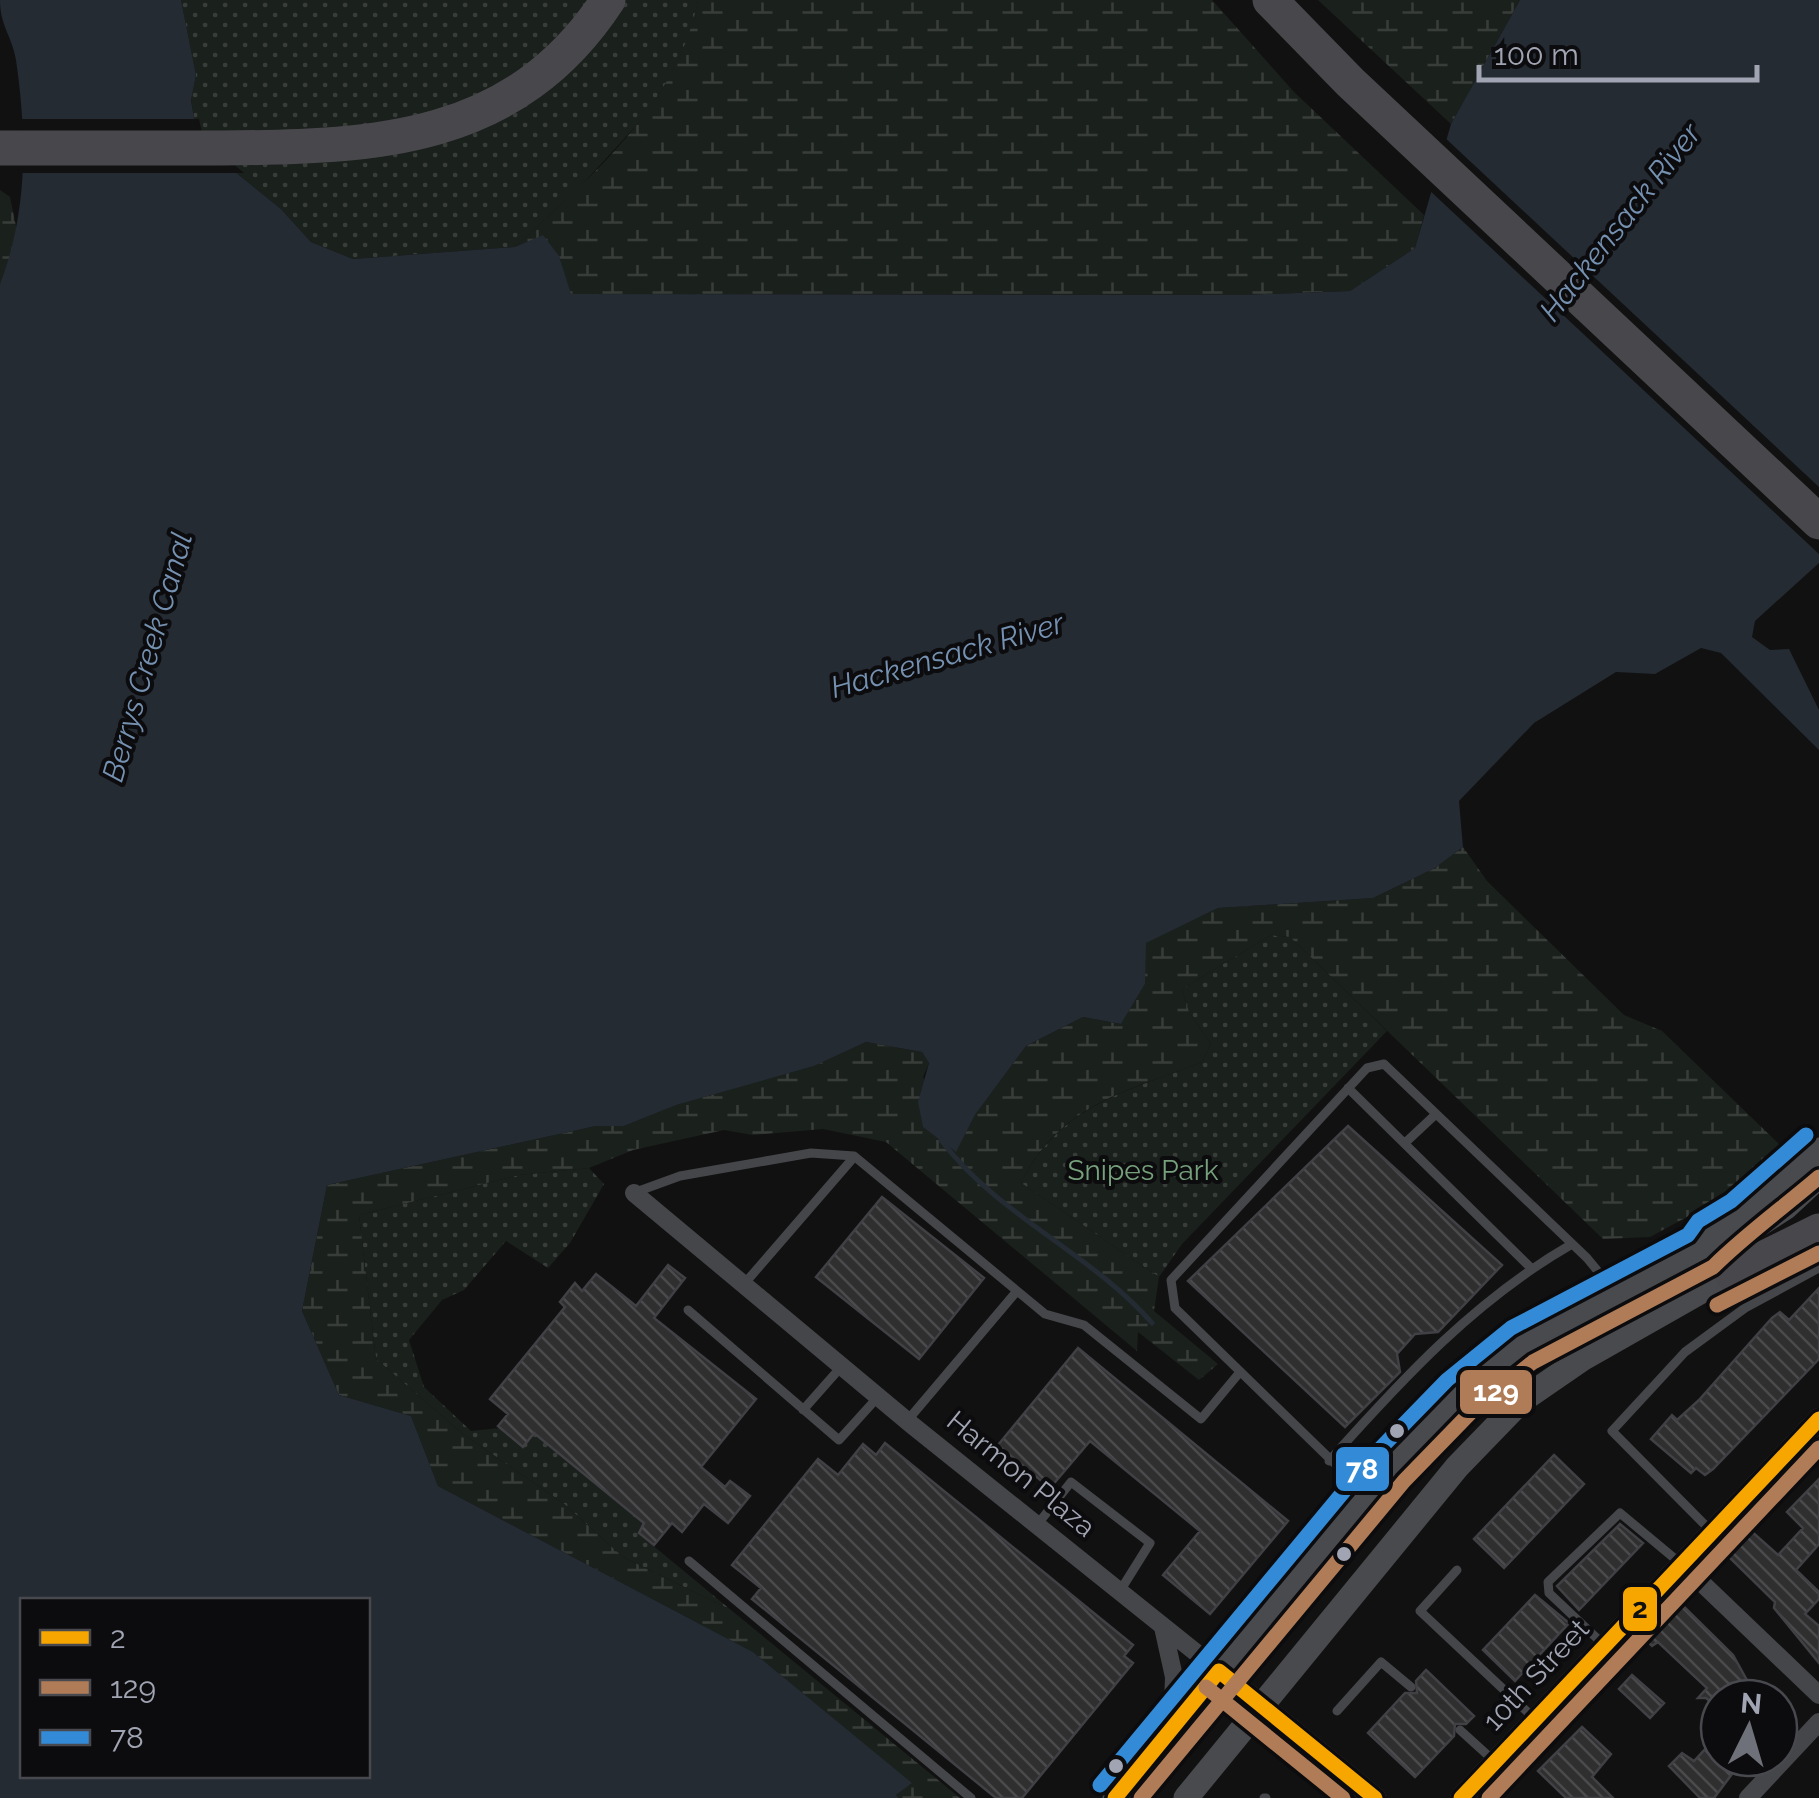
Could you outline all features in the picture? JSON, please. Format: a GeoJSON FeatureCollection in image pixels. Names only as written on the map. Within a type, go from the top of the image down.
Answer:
{"type":"FeatureCollection","features":[{"type":"Feature","properties":{"kind":"highway"},"geometry":{"type":"LineString","coordinates":[[0,148],[317,147],[428,133],[480,113],[524,89],[566,55],[608,0]]}},
{"type":"Feature","properties":{"kind":"highway"},"geometry":{"type":"LineString","coordinates":[[1270,0],[1350,82],[1819,522]]}},
{"type":"Feature","properties":{"kind":"highway"},"geometry":{"type":"LineString","coordinates":[[1732,1274],[1819,1232]]}},
{"type":"Feature","properties":{"kind":"main road"},"geometry":{"type":"LineString","coordinates":[[1702,1250],[1711,1236],[1742,1217],[1819,1150]]}},
{"type":"Feature","properties":{"kind":"main road"},"geometry":{"type":"LineString","coordinates":[[1115,1798],[1367,1494],[1461,1394],[1522,1344],[1702,1250],[1718,1249],[1754,1228],[1819,1176]]}},
{"type":"Feature","properties":{"kind":"main road"},"geometry":{"type":"LineString","coordinates":[[1186,1798],[1457,1467],[1521,1401],[1582,1358],[1786,1240],[1819,1212]]}},
{"type":"Feature","properties":{"kind":"street","name":"Harmon Plaza"},"geometry":{"type":"LineString","coordinates":[[634,1193],[907,1421],[1375,1798]]}},
{"type":"Feature","properties":{"kind":"street","name":"10th Street"},"geometry":{"type":"LineString","coordinates":[[1473,1794],[1495,1762],[1819,1419]]}},
{"type":"Feature","properties":{"kind":"street"},"geometry":{"type":"LineString","coordinates":[[1682,1564],[1819,1695]]}},
{"type":"Feature","properties":{"kind":"street"},"geometry":{"type":"LineString","coordinates":[[1163,1626],[1174,1677],[1172,1729]]}},
{"type":"Feature","properties":{"kind":"street"},"geometry":{"type":"LineString","coordinates":[[1748,1798],[1819,1722]]}},
{"type":"Feature","properties":{"kind":"lane"},"geometry":{"type":"LineString","coordinates":[[1367,1494],[1175,1308],[1172,1280],[1368,1068],[1384,1064],[1572,1244],[1616,1294]]}},
{"type":"Feature","properties":{"kind":"lane"},"geometry":{"type":"LineString","coordinates":[[1348,1088],[1531,1268]]}},
{"type":"Feature","properties":{"kind":"lane"},"geometry":{"type":"LineString","coordinates":[[1406,1142],[1436,1114]]}},
{"type":"Feature","properties":{"kind":"lane"},"geometry":{"type":"LineString","coordinates":[[634,1193],[680,1176],[811,1154],[854,1156],[1045,1314],[1084,1325],[1201,1419],[1240,1372]]}},
{"type":"Feature","properties":{"kind":"lane"},"geometry":{"type":"LineString","coordinates":[[745,1284],[854,1156]]}},
{"type":"Feature","properties":{"kind":"lane"},"geometry":{"type":"LineString","coordinates":[[1330,1461],[1431,1350],[1485,1301],[1572,1244]]}},
{"type":"Feature","properties":{"kind":"lane"},"geometry":{"type":"LineString","coordinates":[[1712,1532],[1612,1432],[1685,1352],[1745,1308],[1819,1268]]}},
{"type":"Feature","properties":{"kind":"lane"},"geometry":{"type":"LineString","coordinates":[[907,1421],[1017,1291]]}},
{"type":"Feature","properties":{"kind":"lane"},"geometry":{"type":"LineString","coordinates":[[688,1310],[839,1440],[879,1396]]}},
{"type":"Feature","properties":{"kind":"lane"},"geometry":{"type":"LineString","coordinates":[[804,1410],[843,1364]]}},
{"type":"Feature","properties":{"kind":"lane"},"geometry":{"type":"LineString","coordinates":[[1037,1525],[1071,1482],[1150,1543],[1120,1591]]}},
{"type":"Feature","properties":{"kind":"lane"},"geometry":{"type":"LineString","coordinates":[[1605,1646],[1549,1593],[1548,1582],[1620,1513],[1682,1564]]}},
{"type":"Feature","properties":{"kind":"lane"},"geometry":{"type":"LineString","coordinates":[[688,1561],[971,1798]]}},
{"type":"Feature","properties":{"kind":"lane"},"geometry":{"type":"LineString","coordinates":[[1457,1570],[1420,1611],[1536,1719]]}},
{"type":"Feature","properties":{"kind":"lane"},"geometry":{"type":"LineString","coordinates":[[1337,1711],[1381,1662],[1411,1686]]}},
{"type":"Feature","properties":{"kind":"lane"},"geometry":{"type":"LineString","coordinates":[[1460,1730],[1495,1762]]}},
{"type":"Feature","properties":{"kind":"green space"},"geometry":{"type":"Polygon","coordinates":[[[181,0],[698,0],[692,31],[670,77],[644,117],[578,189],[515,247],[353,259],[311,242],[281,209],[198,142],[191,99],[196,75],[181,0]]]}},
{"type":"Feature","properties":{"kind":"green space"},"geometry":{"type":"Polygon","coordinates":[[[698,0],[1212,0],[1294,92],[1424,215],[1415,248],[1350,291],[1239,295],[570,294],[559,256],[515,247],[601,166],[651,106],[672,73],[698,0]]]}},
{"type":"Feature","properties":{"kind":"green space"},"geometry":{"type":"Polygon","coordinates":[[[1318,0],[1520,0],[1451,124],[1318,0]]]}},
{"type":"Feature","properties":{"kind":"green space"},"geometry":{"type":"Polygon","coordinates":[[[0,190],[10,197],[18,236],[0,284],[0,190]]]}},
{"type":"Feature","properties":{"kind":"green space"},"geometry":{"type":"Polygon","coordinates":[[[1463,847],[1487,881],[1624,1015],[1662,1031],[1783,1148],[1731,1193],[1650,1237],[1603,1239],[1290,937],[1271,935],[1182,989],[1189,1012],[1211,1044],[1202,1062],[1122,1092],[1076,1117],[1037,1156],[1021,1183],[1159,1277],[1154,1311],[1218,1364],[1199,1380],[1138,1332],[1137,1351],[886,1142],[823,1129],[753,1135],[724,1130],[633,1150],[589,1168],[519,1175],[359,1215],[376,1359],[463,1434],[563,1503],[623,1557],[731,1610],[960,1798],[899,1798],[896,1795],[911,1783],[753,1652],[438,1486],[411,1416],[339,1395],[302,1311],[327,1185],[596,1126],[624,1126],[675,1105],[814,1066],[866,1042],[922,1052],[929,1063],[923,1077],[956,1151],[975,1115],[1026,1046],[1083,1017],[1121,1024],[1145,984],[1145,943],[1218,908],[1373,898],[1435,868],[1463,847]]]}},
{"type":"Feature","properties":{"kind":"green space","name":"Snipes Park"},"geometry":{"type":"Polygon","coordinates":[[[1271,935],[1290,937],[1387,1031],[1182,1244],[1159,1277],[1021,1183],[1037,1156],[1076,1118],[1122,1093],[1202,1062],[1211,1044],[1189,1012],[1182,989],[1271,935]]]}},
{"type":"Feature","properties":{"kind":"green space"},"geometry":{"type":"Polygon","coordinates":[[[589,1168],[604,1184],[570,1243],[548,1268],[506,1241],[464,1290],[442,1300],[409,1340],[424,1387],[471,1431],[500,1428],[523,1446],[534,1433],[644,1523],[639,1534],[731,1610],[623,1557],[563,1503],[463,1434],[376,1359],[359,1215],[519,1175],[589,1168]]]}},
{"type":"Feature","properties":{"kind":"water"},"geometry":{"type":"Polygon","coordinates":[[[0,0],[181,0],[196,75],[191,100],[198,142],[281,209],[311,242],[353,259],[515,247],[543,235],[559,256],[571,294],[1239,295],[1350,291],[1415,248],[1451,124],[1520,0],[1819,0],[1819,563],[1755,621],[1752,637],[1770,650],[1789,649],[1819,710],[1819,750],[1721,653],[1701,648],[1655,674],[1616,672],[1534,723],[1459,801],[1463,847],[1435,868],[1373,898],[1218,908],[1146,943],[1145,984],[1121,1024],[1083,1017],[1026,1046],[975,1115],[956,1152],[923,1127],[918,1102],[929,1063],[922,1052],[866,1042],[814,1066],[676,1105],[624,1126],[596,1126],[327,1185],[302,1311],[339,1395],[411,1416],[438,1486],[753,1652],[912,1783],[896,1795],[899,1798],[0,1798],[0,284],[16,229],[23,174],[16,60],[0,0]]]}},
{"type":"Feature","properties":{"kind":"pier"},"geometry":{"type":"Polygon","coordinates":[[[20,119],[199,119],[203,139],[244,173],[18,173],[20,119]]]}},
{"type":"Feature","properties":{"kind":"pier"},"geometry":{"type":"Polygon","coordinates":[[[1442,135],[1819,487],[1819,554],[1427,188],[1442,135]]]}},
{"type":"Feature","properties":{"kind":"building"},"geometry":{"type":"Polygon","coordinates":[[[1348,1126],[1502,1265],[1438,1332],[1415,1334],[1397,1354],[1400,1372],[1345,1427],[1188,1281],[1348,1126]]]}},
{"type":"Feature","properties":{"kind":"building"},"geometry":{"type":"Polygon","coordinates":[[[882,1197],[984,1278],[919,1359],[816,1277],[882,1197]]]}},
{"type":"Feature","properties":{"kind":"building"},"geometry":{"type":"Polygon","coordinates":[[[668,1265],[685,1278],[654,1318],[756,1399],[701,1467],[725,1487],[730,1481],[750,1496],[728,1523],[704,1504],[682,1532],[672,1523],[654,1545],[639,1533],[644,1523],[534,1433],[523,1447],[498,1426],[508,1414],[490,1399],[565,1307],[560,1302],[575,1283],[582,1291],[596,1274],[636,1306],[668,1265]]]}},
{"type":"Feature","properties":{"kind":"building"},"geometry":{"type":"Polygon","coordinates":[[[1819,1288],[1819,1359],[1713,1469],[1705,1475],[1696,1468],[1691,1473],[1651,1439],[1672,1415],[1677,1420],[1699,1400],[1772,1318],[1780,1312],[1789,1320],[1819,1288]]]}},
{"type":"Feature","properties":{"kind":"building"},"geometry":{"type":"Polygon","coordinates":[[[1078,1348],[1288,1521],[1210,1614],[1163,1575],[1200,1531],[1090,1441],[1050,1488],[998,1445],[1078,1348]]]}},
{"type":"Feature","properties":{"kind":"building"},"geometry":{"type":"Polygon","coordinates":[[[885,1443],[1133,1645],[1124,1656],[1133,1663],[1022,1798],[996,1798],[752,1599],[761,1588],[732,1565],[818,1459],[838,1475],[863,1444],[876,1455],[885,1443]]]}},
{"type":"Feature","properties":{"kind":"building"},"geometry":{"type":"Polygon","coordinates":[[[1554,1455],[1584,1484],[1504,1568],[1474,1539],[1554,1455]]]}},
{"type":"Feature","properties":{"kind":"building"},"geometry":{"type":"Polygon","coordinates":[[[1819,1479],[1819,1544],[1796,1570],[1819,1592],[1819,1599],[1805,1614],[1819,1626],[1819,1663],[1774,1608],[1775,1602],[1726,1554],[1750,1530],[1778,1555],[1803,1528],[1787,1512],[1819,1479]]]}},
{"type":"Feature","properties":{"kind":"building"},"geometry":{"type":"Polygon","coordinates":[[[1620,1524],[1643,1543],[1579,1610],[1557,1586],[1620,1524]]]}},
{"type":"Feature","properties":{"kind":"building"},"geometry":{"type":"Polygon","coordinates":[[[1535,1595],[1569,1623],[1515,1681],[1483,1650],[1535,1595]]]}},
{"type":"Feature","properties":{"kind":"building"},"geometry":{"type":"Polygon","coordinates":[[[1674,1597],[1733,1655],[1746,1678],[1699,1680],[1658,1642],[1652,1646],[1641,1635],[1674,1597]]]}},
{"type":"Feature","properties":{"kind":"building"},"geometry":{"type":"Polygon","coordinates":[[[1426,1670],[1474,1716],[1466,1724],[1455,1724],[1454,1736],[1415,1777],[1368,1733],[1405,1693],[1417,1693],[1416,1681],[1426,1670]]]}},
{"type":"Feature","properties":{"kind":"building"},"geometry":{"type":"Polygon","coordinates":[[[1632,1675],[1664,1703],[1650,1718],[1619,1689],[1632,1675]]]}},
{"type":"Feature","properties":{"kind":"building"},"geometry":{"type":"Polygon","coordinates":[[[1582,1727],[1611,1754],[1592,1777],[1613,1798],[1566,1798],[1538,1771],[1582,1727]]]}},
{"type":"Feature","properties":{"kind":"building"},"geometry":{"type":"Polygon","coordinates":[[[1682,1753],[1694,1761],[1699,1756],[1699,1778],[1729,1778],[1714,1798],[1700,1798],[1669,1766],[1682,1753]]]}},
{"type":"Feature","properties":{"kind":"waterway"},"geometry":{"type":"LineString","coordinates":[[941,1140],[989,1191],[1101,1276],[1152,1323]]}},
{"type":"Feature","properties":{"kind":"transit line","name":"78"},"geometry":{"type":"LineString","coordinates":[[1100,1785],[1374,1455],[1447,1380],[1511,1328],[1688,1235],[1698,1221],[1731,1201],[1806,1135]]}},
{"type":"Feature","properties":{"kind":"transit line","name":"129"},"geometry":{"type":"LineString","coordinates":[[1141,1798],[1404,1481],[1474,1409],[1533,1362],[1713,1267],[1819,1177]]}},
{"type":"Feature","properties":{"kind":"transit line","name":"129"},"geometry":{"type":"LineString","coordinates":[[1717,1305],[1819,1253]]}},
{"type":"Feature","properties":{"kind":"transit line","name":"2"},"geometry":{"type":"LineString","coordinates":[[1461,1798],[1819,1419]]}},
{"type":"Feature","properties":{"kind":"transit line","name":"129"},"geometry":{"type":"LineString","coordinates":[[1489,1798],[1819,1448]]}},
{"type":"Feature","properties":{"kind":"transit line","name":"2"},"geometry":{"type":"LineString","coordinates":[[1219,1671],[1375,1798]]}},
{"type":"Feature","properties":{"kind":"transit line","name":"2"},"geometry":{"type":"LineString","coordinates":[[1115,1798],[1219,1671]]}},
{"type":"Feature","properties":{"kind":"transit line","name":"129"},"geometry":{"type":"LineString","coordinates":[[1206,1687],[1343,1798]]}},
{"type":"Feature","properties":{"kind":"water label","name":"Hackensack River"},"geometry":{"type":"Point","coordinates":[1620,222]}},
{"type":"Feature","properties":{"kind":"water label","name":"Hackensack River"},"geometry":{"type":"Point","coordinates":[947,655]}},
{"type":"Feature","properties":{"kind":"water label","name":"Berrys Creek Canal"},"geometry":{"type":"Point","coordinates":[147,657]}}]}
